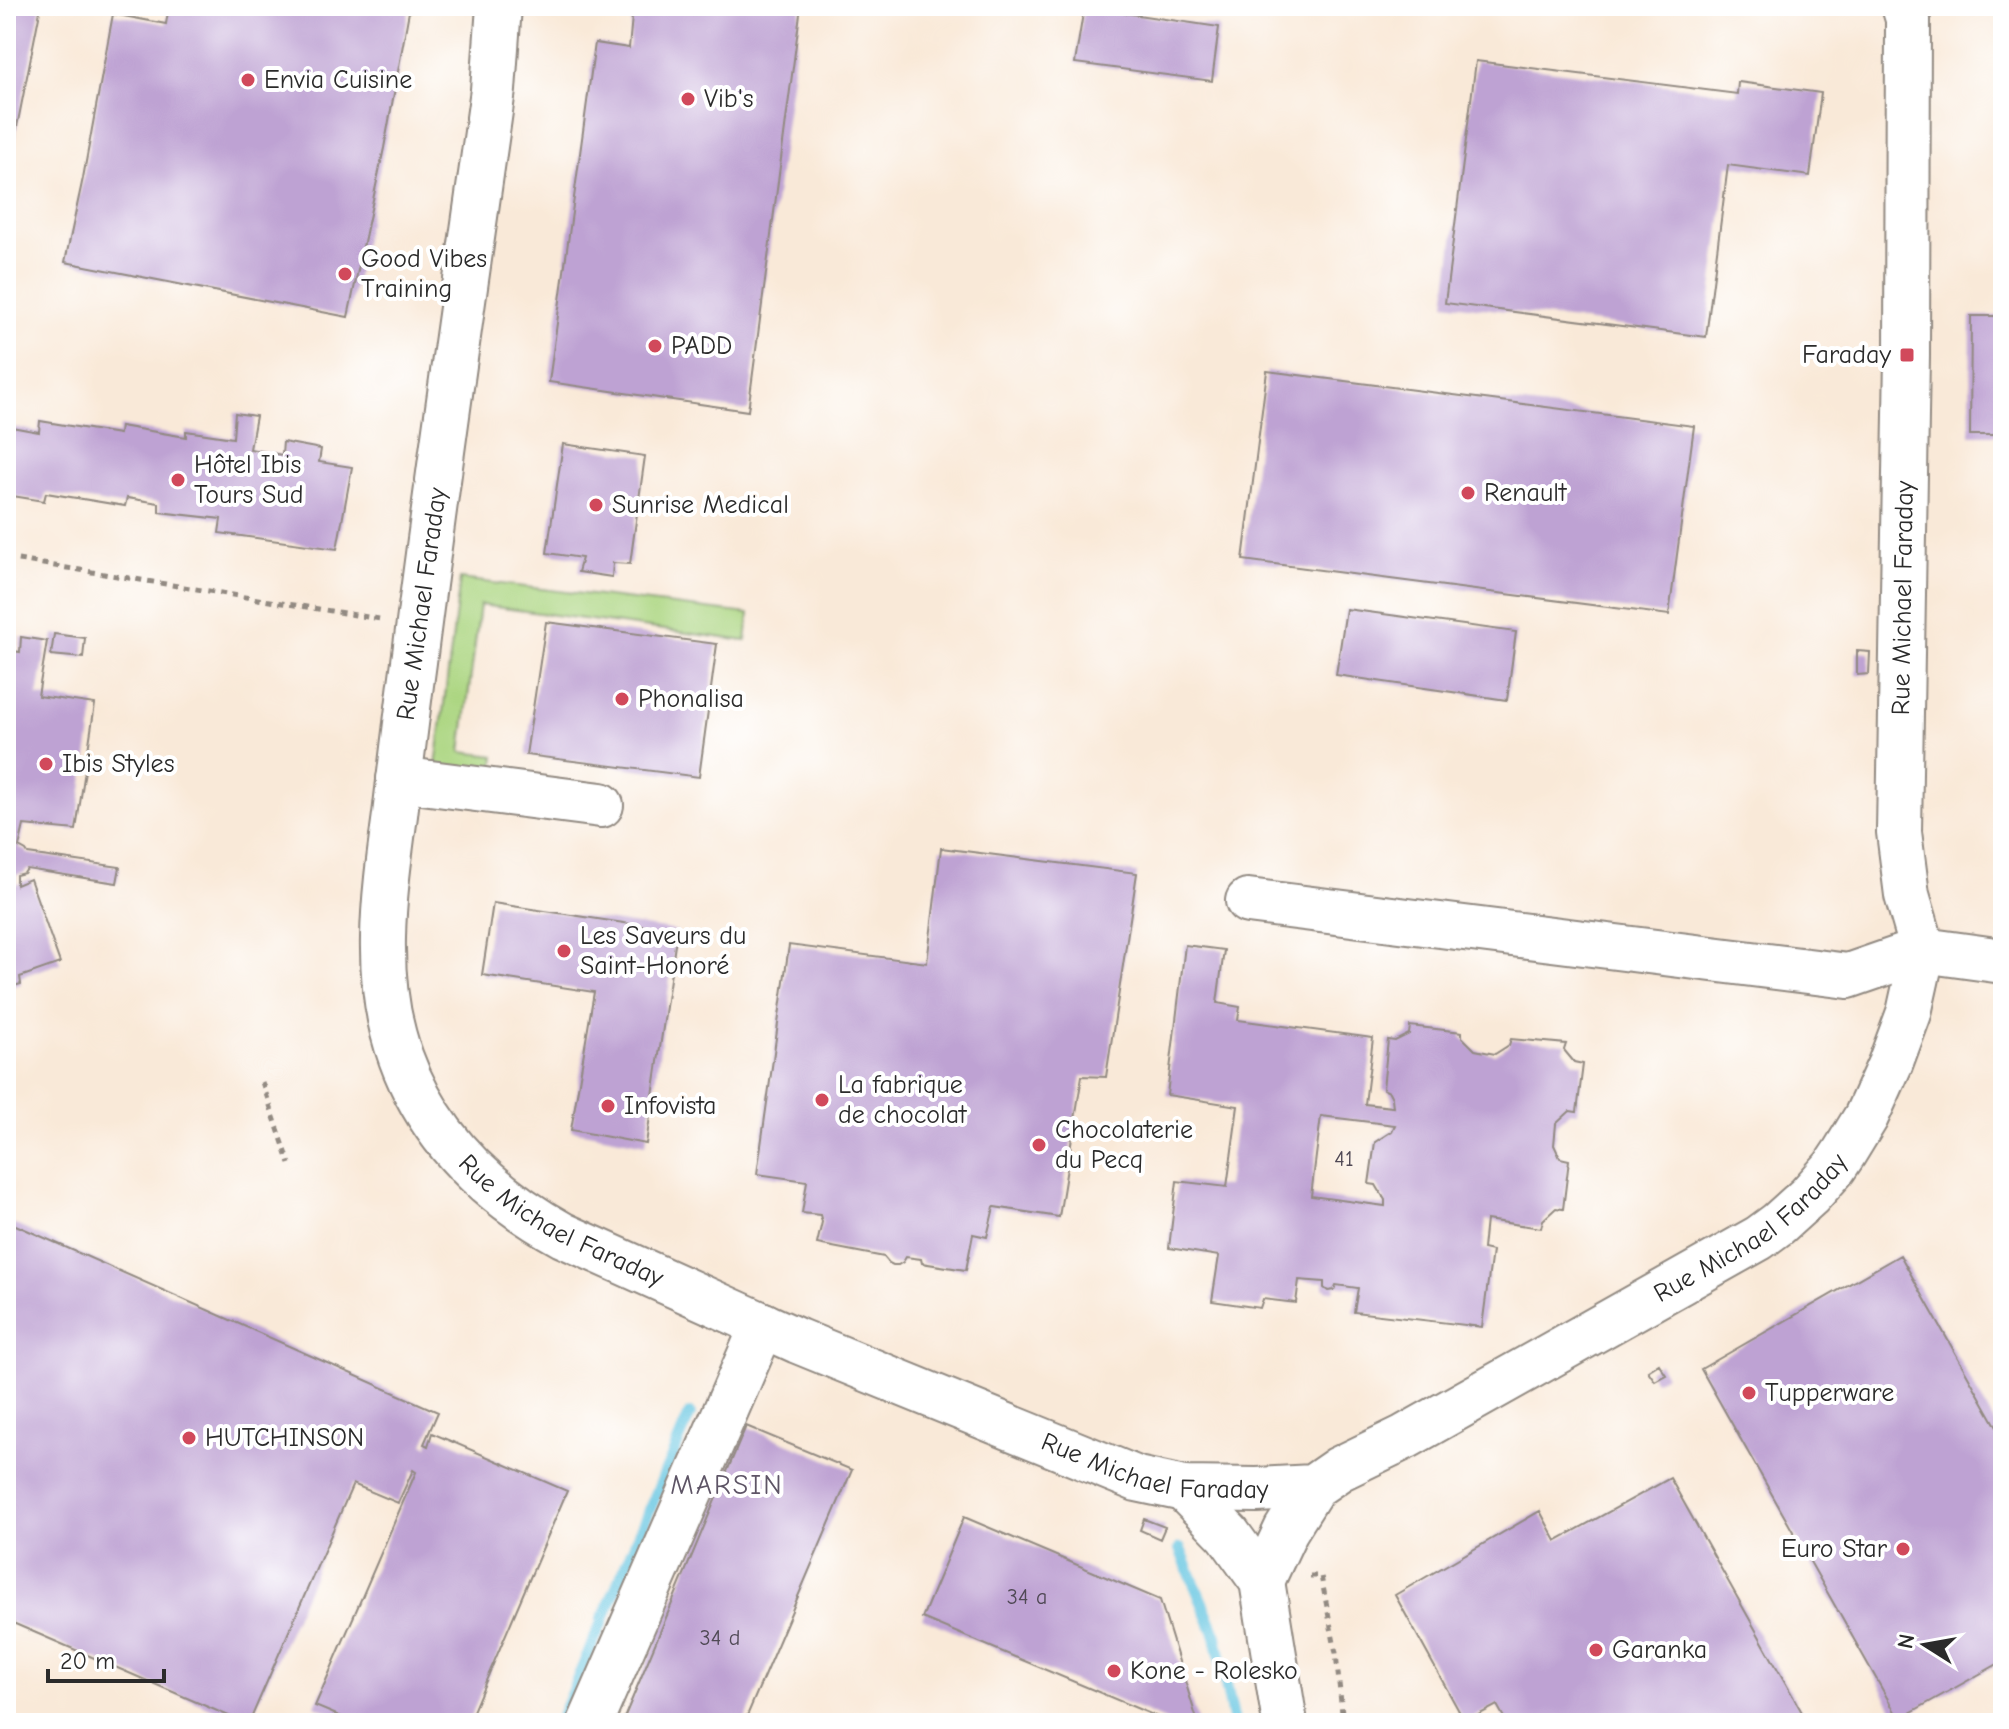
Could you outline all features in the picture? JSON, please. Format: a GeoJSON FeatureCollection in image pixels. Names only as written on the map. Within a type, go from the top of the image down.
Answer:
{"type":"FeatureCollection","features":[{"type":"Feature","properties":{"kind":"street","name":"Rue Michael Faraday"},"geometry":{"type":"LineString","coordinates":[[499,6],[493,90],[418,626],[384,901],[382,955],[389,1012],[409,1078],[426,1110],[465,1162],[506,1200],[563,1235],[763,1325],[1137,1479],[1184,1489],[1257,1490],[1313,1487],[1339,1469],[1405,1437],[1759,1238],[1787,1217],[1834,1168],[1866,1117],[1890,1064],[1909,1013],[1923,950],[1907,895],[1899,832],[1907,355],[1908,10]]}},
{"type":"Feature","properties":{"kind":"street"},"geometry":{"type":"LineString","coordinates":[[399,779],[601,805]]}},
{"type":"Feature","properties":{"kind":"street"},"geometry":{"type":"LineString","coordinates":[[1248,901],[1848,976],[1923,950],[2003,961]]}},
{"type":"Feature","properties":{"kind":"street"},"geometry":{"type":"LineString","coordinates":[[590,1723],[763,1325]]}},
{"type":"Feature","properties":{"kind":"street"},"geometry":{"type":"LineString","coordinates":[[1262,1581],[1286,1530],[1313,1487]]}},
{"type":"Feature","properties":{"kind":"street"},"geometry":{"type":"LineString","coordinates":[[1184,1489],[1228,1534],[1262,1581],[1285,1723]]}},
{"type":"Feature","properties":{"kind":"path"},"geometry":{"type":"LineString","coordinates":[[6,558],[418,626]]}},
{"type":"Feature","properties":{"kind":"path"},"geometry":{"type":"LineString","coordinates":[[262,1082],[290,1164]]}},
{"type":"Feature","properties":{"kind":"path"},"geometry":{"type":"LineString","coordinates":[[1308,1577],[1321,1576],[1336,1653],[1343,1723]]}},
{"type":"Feature","properties":{"kind":"green space"},"geometry":{"type":"Polygon","coordinates":[[[460,579],[749,614],[746,641],[480,605],[461,752],[495,756],[493,773],[436,766],[460,579]]]}},
{"type":"Feature","properties":{"kind":"building"},"geometry":{"type":"Polygon","coordinates":[[[6,6],[41,6],[7,177],[6,177],[6,6]]]}},
{"type":"Feature","properties":{"kind":"building"},"geometry":{"type":"Polygon","coordinates":[[[169,6],[410,6],[348,317],[65,262],[113,14],[166,24],[169,6]]]}},
{"type":"Feature","properties":{"kind":"building"},"geometry":{"type":"Polygon","coordinates":[[[633,6],[801,6],[748,411],[549,382],[595,43],[629,48],[633,6]]]}},
{"type":"Feature","properties":{"kind":"building"},"geometry":{"type":"Polygon","coordinates":[[[1084,7],[1219,27],[1212,81],[1075,63],[1084,7]]]}},
{"type":"Feature","properties":{"kind":"building"},"geometry":{"type":"Polygon","coordinates":[[[1476,61],[1737,94],[1738,82],[1821,93],[1810,176],[1728,165],[1706,337],[1445,303],[1476,61]]]}},
{"type":"Feature","properties":{"kind":"building"},"geometry":{"type":"Polygon","coordinates":[[[1971,316],[2003,316],[2003,435],[1970,435],[1971,316]]]}},
{"type":"Feature","properties":{"kind":"building","name":"Renault"},"geometry":{"type":"Polygon","coordinates":[[[1267,371],[1694,426],[1669,615],[1243,560],[1267,371]]]}},
{"type":"Feature","properties":{"kind":"building","name":"Hôtel Ibis Tours Sud"},"geometry":{"type":"Polygon","coordinates":[[[235,413],[256,416],[250,449],[282,455],[283,442],[321,449],[319,462],[352,467],[337,549],[219,533],[221,519],[159,512],[159,503],[127,498],[125,506],[46,493],[44,501],[6,495],[6,426],[39,432],[40,421],[119,434],[120,426],[186,437],[186,431],[233,438],[235,413]]]}},
{"type":"Feature","properties":{"kind":"building","name":"Sunrise Medical"},"geometry":{"type":"Polygon","coordinates":[[[563,444],[645,456],[630,564],[613,563],[612,577],[578,572],[582,558],[547,553],[563,444]]]}},
{"type":"Feature","properties":{"kind":"building"},"geometry":{"type":"Polygon","coordinates":[[[1346,609],[1516,632],[1507,700],[1336,675],[1346,609]]]}},
{"type":"Feature","properties":{"kind":"building","name":"Phonalisa"},"geometry":{"type":"Polygon","coordinates":[[[546,622],[717,644],[699,777],[526,755],[546,622]]]}},
{"type":"Feature","properties":{"kind":"building"},"geometry":{"type":"Polygon","coordinates":[[[54,634],[85,638],[83,658],[51,655],[54,634]]]}},
{"type":"Feature","properties":{"kind":"building","name":"Ibis Styles"},"geometry":{"type":"Polygon","coordinates":[[[21,637],[47,641],[38,696],[95,704],[76,830],[24,825],[19,847],[28,854],[120,867],[117,883],[27,869],[16,875],[16,885],[30,879],[60,963],[20,977],[21,984],[6,988],[6,650],[20,652],[21,637]]]}},
{"type":"Feature","properties":{"kind":"building"},"geometry":{"type":"Polygon","coordinates":[[[1857,651],[1870,652],[1869,674],[1857,675],[1857,651]]]}},
{"type":"Feature","properties":{"kind":"building"},"geometry":{"type":"Polygon","coordinates":[[[941,848],[1137,873],[1106,1077],[1082,1076],[1059,1217],[994,1207],[987,1237],[973,1234],[966,1270],[922,1263],[921,1259],[906,1257],[903,1262],[893,1265],[884,1257],[817,1244],[822,1222],[820,1215],[802,1213],[807,1181],[757,1174],[789,945],[927,963],[941,848]]]}},
{"type":"Feature","properties":{"kind":"building"},"geometry":{"type":"Polygon","coordinates":[[[493,903],[677,931],[646,1144],[571,1130],[594,992],[482,975],[493,903]]]}},
{"type":"Feature","properties":{"kind":"building"},"geometry":{"type":"Polygon","coordinates":[[[1185,945],[1224,950],[1217,1003],[1240,1007],[1238,1020],[1373,1038],[1365,1104],[1393,1107],[1389,1092],[1383,1089],[1388,1040],[1395,1041],[1409,1034],[1410,1026],[1462,1032],[1462,1037],[1475,1050],[1495,1054],[1509,1045],[1511,1039],[1566,1044],[1564,1050],[1574,1062],[1583,1064],[1577,1112],[1570,1111],[1556,1124],[1554,1145],[1560,1158],[1569,1160],[1563,1209],[1556,1208],[1543,1220],[1541,1228],[1486,1220],[1483,1249],[1492,1251],[1482,1327],[1354,1312],[1358,1288],[1336,1285],[1334,1290],[1328,1291],[1324,1288],[1324,1282],[1299,1280],[1296,1303],[1263,1299],[1260,1308],[1212,1301],[1219,1256],[1169,1248],[1177,1181],[1227,1187],[1238,1106],[1167,1095],[1185,945]],[[1321,1116],[1311,1196],[1385,1206],[1376,1185],[1369,1184],[1375,1142],[1392,1131],[1395,1125],[1321,1116]]]}},
{"type":"Feature","properties":{"kind":"building","name":"HUTCHINSON"},"geometry":{"type":"Polygon","coordinates":[[[11,1223],[438,1412],[424,1444],[428,1446],[432,1433],[567,1491],[468,1723],[356,1723],[315,1706],[416,1472],[413,1470],[398,1503],[353,1484],[249,1723],[6,1620],[6,1236],[11,1223]]]}},
{"type":"Feature","properties":{"kind":"building","name":"Euro Star"},"geometry":{"type":"Polygon","coordinates":[[[1900,1255],[2003,1438],[2003,1661],[1899,1719],[1701,1369],[1900,1255]]]}},
{"type":"Feature","properties":{"kind":"building"},"geometry":{"type":"Polygon","coordinates":[[[1659,1364],[1666,1375],[1655,1381],[1648,1371],[1659,1364]]]}},
{"type":"Feature","properties":{"kind":"building"},"geometry":{"type":"Polygon","coordinates":[[[746,1426],[852,1470],[744,1723],[622,1723],[746,1426]]]}},
{"type":"Feature","properties":{"kind":"building","name":"Garanka"},"geometry":{"type":"Polygon","coordinates":[[[1670,1478],[1808,1723],[1507,1723],[1497,1705],[1465,1722],[1395,1595],[1540,1511],[1556,1541],[1670,1478]]]}},
{"type":"Feature","properties":{"kind":"building","name":"Kone - Rolesko"},"geometry":{"type":"Polygon","coordinates":[[[964,1517],[1160,1600],[1198,1723],[1172,1723],[922,1618],[964,1517]]]}},
{"type":"Feature","properties":{"kind":"building"},"geometry":{"type":"Polygon","coordinates":[[[1144,1519],[1165,1527],[1160,1539],[1140,1530],[1144,1519]]]}},
{"type":"Feature","properties":{"kind":"waterway"},"geometry":{"type":"LineString","coordinates":[[559,1723],[690,1414]]}},
{"type":"Feature","properties":{"kind":"waterway"},"geometry":{"type":"LineString","coordinates":[[1180,1549],[1216,1636],[1234,1723]]}},
{"type":"Feature","properties":{"kind":"place","name":"Envia Cuisine"},"geometry":{"type":"Point","coordinates":[248,80]}},
{"type":"Feature","properties":{"kind":"place","name":"Vib's"},"geometry":{"type":"Point","coordinates":[688,99]}},
{"type":"Feature","properties":{"kind":"place","name":"Good Vibes Training"},"geometry":{"type":"Point","coordinates":[345,274]}},
{"type":"Feature","properties":{"kind":"place","name":"PADD"},"geometry":{"type":"Point","coordinates":[655,346]}},
{"type":"Feature","properties":{"kind":"place","name":"Faraday"},"geometry":{"type":"Point","coordinates":[1907,355]}},
{"type":"Feature","properties":{"kind":"place","name":"Hôtel Ibis Tours Sud"},"geometry":{"type":"Point","coordinates":[178,480]}},
{"type":"Feature","properties":{"kind":"place","name":"Renault"},"geometry":{"type":"Point","coordinates":[1468,493]}},
{"type":"Feature","properties":{"kind":"place","name":"Sunrise Medical"},"geometry":{"type":"Point","coordinates":[596,505]}},
{"type":"Feature","properties":{"kind":"place","name":"Phonalisa"},"geometry":{"type":"Point","coordinates":[622,699]}},
{"type":"Feature","properties":{"kind":"place","name":"Ibis Styles"},"geometry":{"type":"Point","coordinates":[46,764]}},
{"type":"Feature","properties":{"kind":"place","name":"Les Saveurs du Saint-Honoré"},"geometry":{"type":"Point","coordinates":[564,951]}},
{"type":"Feature","properties":{"kind":"place","name":"La fabrique de chocolat"},"geometry":{"type":"Point","coordinates":[822,1100]}},
{"type":"Feature","properties":{"kind":"place","name":"Infovista"},"geometry":{"type":"Point","coordinates":[608,1106]}},
{"type":"Feature","properties":{"kind":"place","name":"Chocolaterie du Pecq"},"geometry":{"type":"Point","coordinates":[1039,1145]}},
{"type":"Feature","properties":{"kind":"place","name":"Tupperware"},"geometry":{"type":"Point","coordinates":[1749,1393]}},
{"type":"Feature","properties":{"kind":"place","name":"HUTCHINSON"},"geometry":{"type":"Point","coordinates":[189,1438]}},
{"type":"Feature","properties":{"kind":"place","name":"Euro Star"},"geometry":{"type":"Point","coordinates":[1903,1549]}},
{"type":"Feature","properties":{"kind":"place","name":"Garanka"},"geometry":{"type":"Point","coordinates":[1596,1650]}},
{"type":"Feature","properties":{"kind":"place","name":"Kone - Rolesko"},"geometry":{"type":"Point","coordinates":[1114,1671]}},
{"type":"Feature","properties":{"kind":"district","name":"MARSIN"},"geometry":{"type":"Point","coordinates":[727,1485]}}]}
